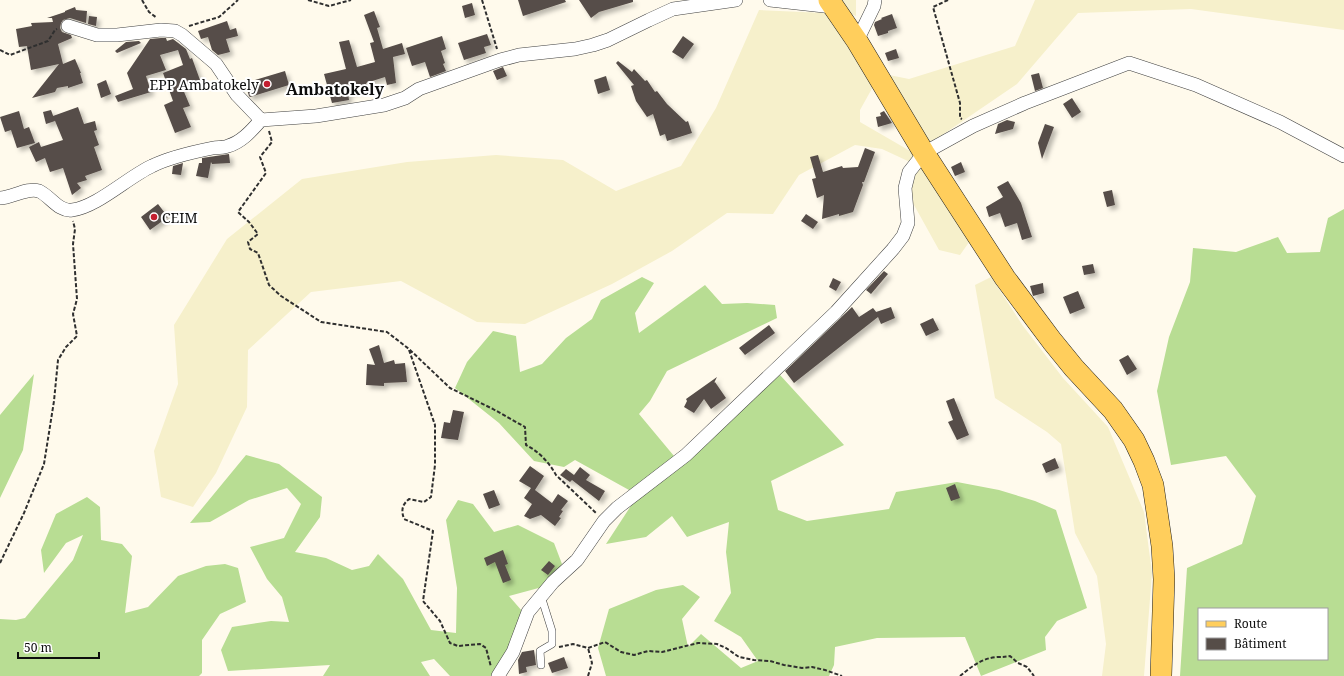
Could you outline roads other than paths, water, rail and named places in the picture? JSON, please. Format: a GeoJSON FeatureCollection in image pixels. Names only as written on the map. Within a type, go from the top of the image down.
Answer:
{"type":"FeatureCollection","features":[{"type":"Feature","properties":{"kind":"main road"},"geometry":{"type":"LineString","coordinates":[[831,4],[857,41],[924,153],[1005,278],[1052,341],[1074,368],[1113,410],[1134,440],[1144,461],[1152,485],[1162,546],[1164,579],[1161,676]]}},
{"type":"Feature","properties":{"kind":"street"},"geometry":{"type":"LineString","coordinates":[[0,198],[37,191],[45,194],[59,206],[71,210],[81,208],[102,197],[153,165],[215,147],[228,146],[244,138],[261,120],[316,116],[384,105],[405,98],[419,89],[500,60],[519,55],[575,49],[593,45],[608,40],[673,9],[736,0]]}},
{"type":"Feature","properties":{"kind":"street"},"geometry":{"type":"LineString","coordinates":[[770,0],[831,4]]}},
{"type":"Feature","properties":{"kind":"street"},"geometry":{"type":"LineString","coordinates":[[857,41],[874,6],[874,0]]}},
{"type":"Feature","properties":{"kind":"street"},"geometry":{"type":"LineString","coordinates":[[68,26],[97,35],[117,35],[161,30],[175,31],[182,35],[216,64],[237,95],[261,120]]}},
{"type":"Feature","properties":{"kind":"street"},"geometry":{"type":"LineString","coordinates":[[495,673],[513,652],[528,612],[541,596],[577,560],[604,521],[617,508],[686,454],[836,312],[893,249],[903,236],[908,223],[905,188],[910,172],[924,153],[973,126],[1025,103],[1129,63],[1196,85],[1280,122],[1342,154]]}},
{"type":"Feature","properties":{"kind":"lane"},"geometry":{"type":"LineString","coordinates":[[541,596],[552,631],[552,644],[540,650],[541,665]]}},
{"type":"Feature","properties":{"kind":"place","name":"EPP Ambatokely"},"geometry":{"type":"Point","coordinates":[267,84]}},
{"type":"Feature","properties":{"kind":"place","name":"CEIM"},"geometry":{"type":"Point","coordinates":[154,217]}},
{"type":"Feature","properties":{"kind":"district","name":"Ambatokely"},"geometry":{"type":"Point","coordinates":[335,89]}}]}
